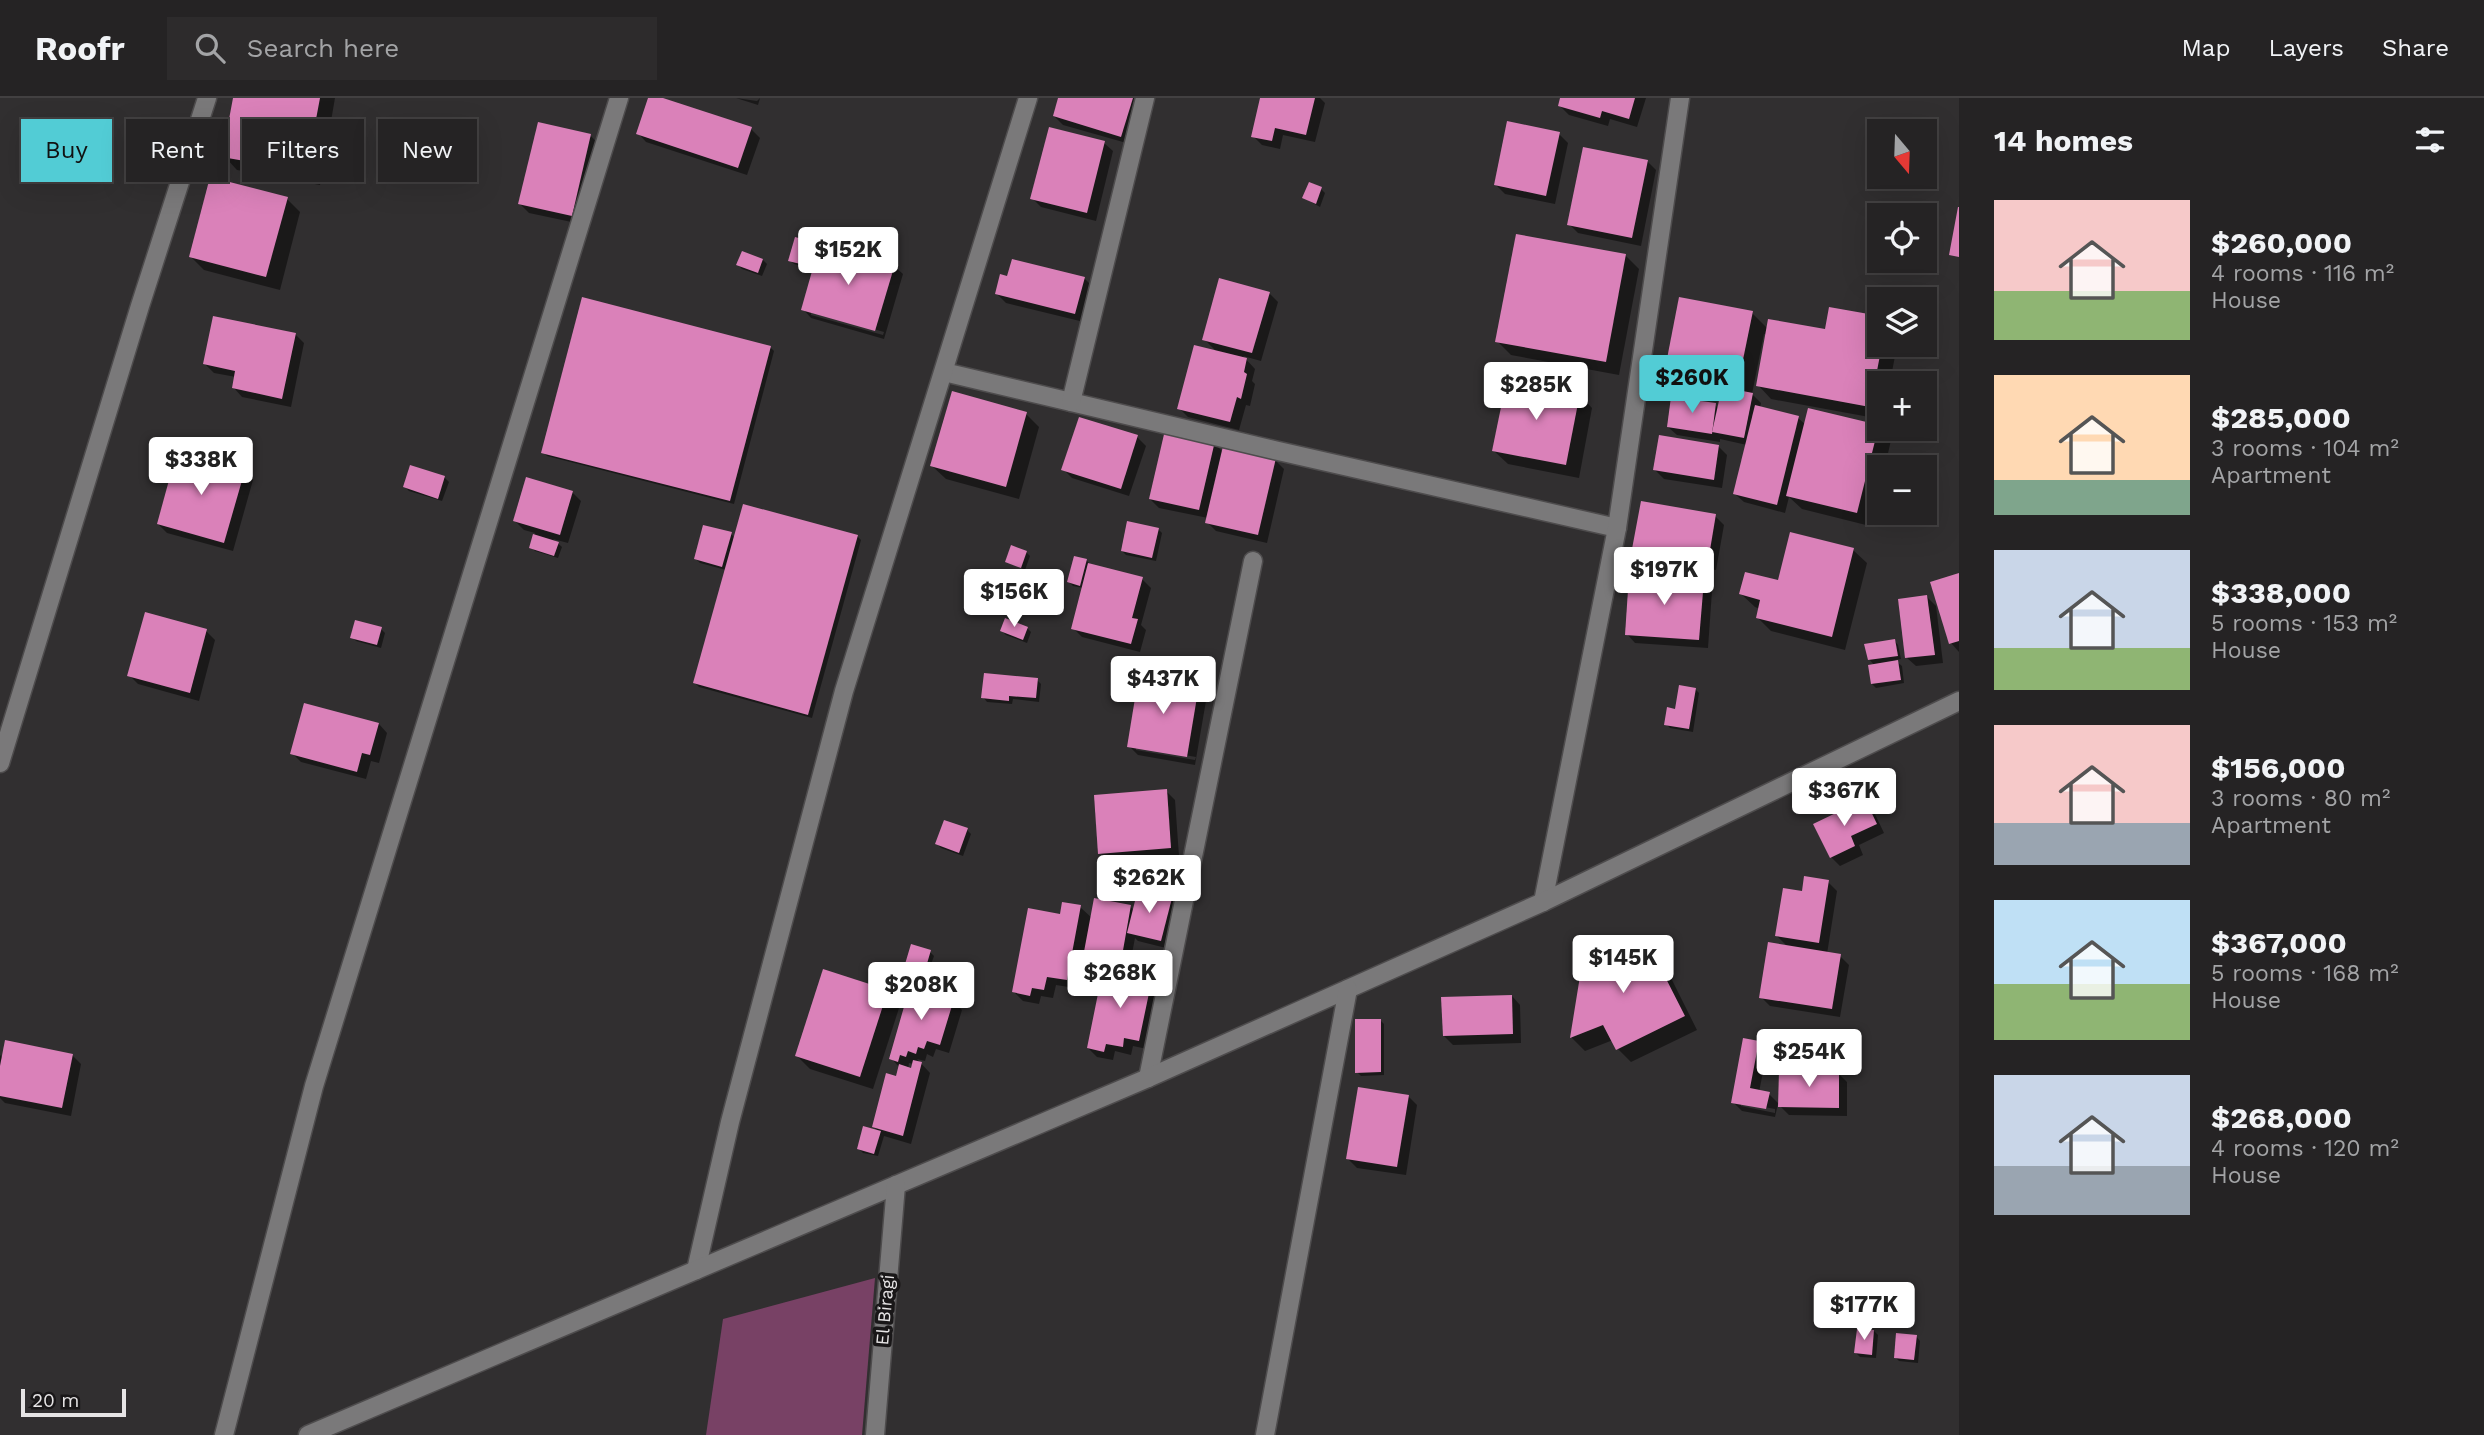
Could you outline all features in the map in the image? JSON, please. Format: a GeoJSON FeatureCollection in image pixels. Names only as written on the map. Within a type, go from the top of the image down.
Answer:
{"type":"FeatureCollection","features":[{"type":"Feature","properties":{"kind":"street"},"geometry":{"type":"LineString","coordinates":[[0,762],[139,306],[206,98]]}},
{"type":"Feature","properties":{"kind":"street"},"geometry":{"type":"LineString","coordinates":[[224,1435],[314,1086],[619,98]]}},
{"type":"Feature","properties":{"kind":"street"},"geometry":{"type":"LineString","coordinates":[[696,1270],[730,1122],[844,691],[1028,98]]}},
{"type":"Feature","properties":{"kind":"street"},"geometry":{"type":"LineString","coordinates":[[1071,402],[1144,98]]}},
{"type":"Feature","properties":{"kind":"street"},"geometry":{"type":"LineString","coordinates":[[1543,902],[1617,528],[1680,98]]}},
{"type":"Feature","properties":{"kind":"street"},"geometry":{"type":"LineString","coordinates":[[944,372],[1617,528]]}},
{"type":"Feature","properties":{"kind":"street"},"geometry":{"type":"LineString","coordinates":[[1148,1078],[1253,561]]}},
{"type":"Feature","properties":{"kind":"street"},"geometry":{"type":"LineString","coordinates":[[308,1435],[1148,1078],[1543,902],[1959,701]]}},
{"type":"Feature","properties":{"kind":"street"},"geometry":{"type":"LineString","coordinates":[[1265,1435],[1348,989]]}},
{"type":"Feature","properties":{"kind":"street","name":"El Biragi"},"geometry":{"type":"LineString","coordinates":[[874,1435],[896,1185]]}},
{"type":"Feature","properties":{"kind":"shaded area"},"geometry":{"type":"Polygon","coordinates":[[[875,1278],[862,1435],[706,1435],[723,1319],[875,1278]]]}},
{"type":"Feature","properties":{"kind":"building"},"geometry":{"type":"Polygon","coordinates":[[[233,98],[320,98],[316,119],[242,119],[242,161],[228,158],[228,125],[233,98]]]}},
{"type":"Feature","properties":{"kind":"building"},"geometry":{"type":"Polygon","coordinates":[[[648,98],[663,98],[752,127],[738,168],[636,134],[648,98]]]}},
{"type":"Feature","properties":{"kind":"building"},"geometry":{"type":"Polygon","coordinates":[[[1058,98],[1133,98],[1121,137],[1053,116],[1058,98]]]}},
{"type":"Feature","properties":{"kind":"building"},"geometry":{"type":"Polygon","coordinates":[[[1260,98],[1315,98],[1306,135],[1275,128],[1272,141],[1251,137],[1260,98]]]}},
{"type":"Feature","properties":{"kind":"building"},"geometry":{"type":"Polygon","coordinates":[[[1560,98],[1635,98],[1629,119],[1602,111],[1600,118],[1558,106],[1560,98]]]}},
{"type":"Feature","properties":{"kind":"building"},"geometry":{"type":"Polygon","coordinates":[[[1507,121],[1560,132],[1546,196],[1494,185],[1507,121]]]}},
{"type":"Feature","properties":{"kind":"building"},"geometry":{"type":"Polygon","coordinates":[[[538,122],[591,134],[572,216],[518,204],[538,122]]]}},
{"type":"Feature","properties":{"kind":"building"},"geometry":{"type":"Polygon","coordinates":[[[1049,127],[1105,141],[1087,213],[1030,199],[1049,127]]]}},
{"type":"Feature","properties":{"kind":"building"},"geometry":{"type":"Polygon","coordinates":[[[1583,147],[1648,160],[1632,238],[1567,225],[1583,147]]]}},
{"type":"Feature","properties":{"kind":"building"},"geometry":{"type":"Polygon","coordinates":[[[209,182],[228,182],[288,197],[266,277],[189,257],[209,182]]]}},
{"type":"Feature","properties":{"kind":"building"},"geometry":{"type":"Polygon","coordinates":[[[1309,182],[1322,187],[1316,204],[1302,198],[1309,182]]]}},
{"type":"Feature","properties":{"kind":"building"},"geometry":{"type":"Polygon","coordinates":[[[1959,207],[1959,257],[1949,255],[1959,207]]]}},
{"type":"Feature","properties":{"kind":"building"},"geometry":{"type":"Polygon","coordinates":[[[1516,234],[1626,254],[1606,362],[1495,342],[1516,234]]]}},
{"type":"Feature","properties":{"kind":"building"},"geometry":{"type":"Polygon","coordinates":[[[795,237],[817,243],[809,266],[788,261],[795,237]]]}},
{"type":"Feature","properties":{"kind":"building"},"geometry":{"type":"Polygon","coordinates":[[[820,243],[895,264],[875,331],[801,310],[820,243]]]}},
{"type":"Feature","properties":{"kind":"building"},"geometry":{"type":"Polygon","coordinates":[[[742,251],[763,259],[758,273],[736,265],[742,251]]]}},
{"type":"Feature","properties":{"kind":"building"},"geometry":{"type":"Polygon","coordinates":[[[1012,259],[1085,277],[1075,314],[995,294],[1000,274],[1007,276],[1012,259]]]}},
{"type":"Feature","properties":{"kind":"building"},"geometry":{"type":"Polygon","coordinates":[[[1219,278],[1270,292],[1252,353],[1202,340],[1219,278]]]}},
{"type":"Feature","properties":{"kind":"building"},"geometry":{"type":"Polygon","coordinates":[[[582,297],[771,346],[730,501],[541,453],[582,297]]]}},
{"type":"Feature","properties":{"kind":"building"},"geometry":{"type":"Polygon","coordinates":[[[1679,297],[1753,311],[1738,384],[1665,369],[1679,297]]]}},
{"type":"Feature","properties":{"kind":"building"},"geometry":{"type":"Polygon","coordinates":[[[1829,307],[1867,314],[1867,357],[1880,357],[1877,371],[1867,371],[1867,406],[1756,386],[1768,319],[1825,329],[1829,307]]]}},
{"type":"Feature","properties":{"kind":"building"},"geometry":{"type":"Polygon","coordinates":[[[213,316],[296,333],[282,399],[232,388],[235,371],[203,364],[213,316]]]}},
{"type":"Feature","properties":{"kind":"building"},"geometry":{"type":"Polygon","coordinates":[[[1194,345],[1247,358],[1244,372],[1247,374],[1241,399],[1237,397],[1230,422],[1177,409],[1194,345]]]}},
{"type":"Feature","properties":{"kind":"building"},"geometry":{"type":"Polygon","coordinates":[[[1507,378],[1580,393],[1566,465],[1492,451],[1507,378]]]}},
{"type":"Feature","properties":{"kind":"building"},"geometry":{"type":"Polygon","coordinates":[[[1722,387],[1753,393],[1744,438],[1712,432],[1722,387]]]}},
{"type":"Feature","properties":{"kind":"building"},"geometry":{"type":"Polygon","coordinates":[[[952,391],[1027,412],[1006,487],[930,466],[952,391]]]}},
{"type":"Feature","properties":{"kind":"building"},"geometry":{"type":"Polygon","coordinates":[[[1671,397],[1716,403],[1712,434],[1667,427],[1671,397]]]}},
{"type":"Feature","properties":{"kind":"building"},"geometry":{"type":"Polygon","coordinates":[[[1755,405],[1799,416],[1777,505],[1733,494],[1755,405]]]}},
{"type":"Feature","properties":{"kind":"building"},"geometry":{"type":"Polygon","coordinates":[[[1808,408],[1867,422],[1867,441],[1875,441],[1872,455],[1867,455],[1867,473],[1857,513],[1786,496],[1808,408]]]}},
{"type":"Feature","properties":{"kind":"building"},"geometry":{"type":"Polygon","coordinates":[[[1079,417],[1138,435],[1121,489],[1061,470],[1079,417]]]}},
{"type":"Feature","properties":{"kind":"building"},"geometry":{"type":"Polygon","coordinates":[[[1165,430],[1215,441],[1199,510],[1149,499],[1165,430]]]}},
{"type":"Feature","properties":{"kind":"building"},"geometry":{"type":"Polygon","coordinates":[[[1659,435],[1719,445],[1714,480],[1653,470],[1659,435]]]}},
{"type":"Feature","properties":{"kind":"building"},"geometry":{"type":"Polygon","coordinates":[[[1223,446],[1276,458],[1258,535],[1205,523],[1223,446]]]}},
{"type":"Feature","properties":{"kind":"building"},"geometry":{"type":"Polygon","coordinates":[[[177,451],[245,470],[224,543],[157,524],[177,451]]]}},
{"type":"Feature","properties":{"kind":"building"},"geometry":{"type":"Polygon","coordinates":[[[410,465],[445,476],[438,499],[403,487],[410,465]]]}},
{"type":"Feature","properties":{"kind":"building"},"geometry":{"type":"Polygon","coordinates":[[[526,477],[573,491],[560,535],[513,521],[526,477]]]}},
{"type":"Feature","properties":{"kind":"building"},"geometry":{"type":"Polygon","coordinates":[[[1641,501],[1716,514],[1708,562],[1632,549],[1641,501]]]}},
{"type":"Feature","properties":{"kind":"building"},"geometry":{"type":"Polygon","coordinates":[[[743,504],[858,535],[808,715],[693,683],[743,504]]]}},
{"type":"Feature","properties":{"kind":"building"},"geometry":{"type":"Polygon","coordinates":[[[1127,521],[1159,528],[1152,558],[1121,551],[1127,521]]]}},
{"type":"Feature","properties":{"kind":"building"},"geometry":{"type":"Polygon","coordinates":[[[703,525],[732,532],[722,567],[694,559],[703,525]]]}},
{"type":"Feature","properties":{"kind":"building"},"geometry":{"type":"Polygon","coordinates":[[[1790,532],[1854,548],[1832,637],[1756,618],[1760,600],[1739,594],[1745,572],[1778,580],[1790,532]]]}},
{"type":"Feature","properties":{"kind":"building"},"geometry":{"type":"Polygon","coordinates":[[[533,534],[559,542],[554,556],[529,548],[533,534]]]}},
{"type":"Feature","properties":{"kind":"building"},"geometry":{"type":"Polygon","coordinates":[[[1011,545],[1027,551],[1021,568],[1005,562],[1011,545]]]}},
{"type":"Feature","properties":{"kind":"building"},"geometry":{"type":"Polygon","coordinates":[[[1074,556],[1087,559],[1080,586],[1067,582],[1074,556]]]}},
{"type":"Feature","properties":{"kind":"building"},"geometry":{"type":"Polygon","coordinates":[[[1088,563],[1143,577],[1132,618],[1138,619],[1131,644],[1071,629],[1088,563]]]}},
{"type":"Feature","properties":{"kind":"building"},"geometry":{"type":"Polygon","coordinates":[[[1959,573],[1959,641],[1949,644],[1930,582],[1959,573]]]}},
{"type":"Feature","properties":{"kind":"building"},"geometry":{"type":"Polygon","coordinates":[[[1019,574],[1034,579],[1026,605],[1010,600],[1019,574]]]}},
{"type":"Feature","properties":{"kind":"building"},"geometry":{"type":"Polygon","coordinates":[[[1629,575],[1704,580],[1699,640],[1625,635],[1629,575]]]}},
{"type":"Feature","properties":{"kind":"building"},"geometry":{"type":"Polygon","coordinates":[[[1927,595],[1935,655],[1905,658],[1898,599],[1927,595]]]}},
{"type":"Feature","properties":{"kind":"building"},"geometry":{"type":"Polygon","coordinates":[[[145,612],[207,629],[190,693],[127,676],[145,612]]]}},
{"type":"Feature","properties":{"kind":"building"},"geometry":{"type":"Polygon","coordinates":[[[1005,618],[1028,627],[1023,640],[1000,631],[1005,618]]]}},
{"type":"Feature","properties":{"kind":"building"},"geometry":{"type":"Polygon","coordinates":[[[355,620],[382,627],[377,645],[350,638],[355,620]]]}},
{"type":"Feature","properties":{"kind":"building"},"geometry":{"type":"Polygon","coordinates":[[[1895,639],[1898,656],[1868,660],[1864,644],[1895,639]]]}},
{"type":"Feature","properties":{"kind":"building"},"geometry":{"type":"Polygon","coordinates":[[[1898,660],[1901,680],[1871,684],[1868,665],[1898,660]]]}},
{"type":"Feature","properties":{"kind":"building"},"geometry":{"type":"Polygon","coordinates":[[[984,673],[1038,678],[1036,698],[1009,696],[1009,701],[981,698],[984,673]]]}},
{"type":"Feature","properties":{"kind":"building"},"geometry":{"type":"Polygon","coordinates":[[[1139,674],[1199,685],[1187,757],[1127,747],[1139,674]]]}},
{"type":"Feature","properties":{"kind":"building"},"geometry":{"type":"Polygon","coordinates":[[[1679,685],[1696,688],[1689,729],[1664,725],[1667,707],[1675,709],[1679,685]]]}},
{"type":"Feature","properties":{"kind":"building"},"geometry":{"type":"Polygon","coordinates":[[[304,703],[379,723],[370,755],[362,753],[357,772],[290,754],[304,703]]]}},
{"type":"Feature","properties":{"kind":"building"},"geometry":{"type":"Polygon","coordinates":[[[1167,789],[1171,848],[1098,854],[1094,795],[1167,789]]]}},
{"type":"Feature","properties":{"kind":"building"},"geometry":{"type":"Polygon","coordinates":[[[1865,799],[1877,824],[1851,836],[1855,846],[1830,858],[1813,824],[1865,799]]]}},
{"type":"Feature","properties":{"kind":"building"},"geometry":{"type":"Polygon","coordinates":[[[944,820],[968,828],[959,853],[935,844],[944,820]]]}},
{"type":"Feature","properties":{"kind":"building"},"geometry":{"type":"Polygon","coordinates":[[[1804,876],[1829,880],[1819,943],[1775,936],[1783,888],[1802,891],[1804,876]]]}},
{"type":"Feature","properties":{"kind":"building"},"geometry":{"type":"Polygon","coordinates":[[[1138,889],[1172,898],[1161,941],[1127,933],[1138,889]]]}},
{"type":"Feature","properties":{"kind":"building"},"geometry":{"type":"Polygon","coordinates":[[[1094,898],[1131,905],[1122,956],[1104,953],[1103,961],[1083,957],[1094,898]]]}},
{"type":"Feature","properties":{"kind":"building"},"geometry":{"type":"Polygon","coordinates":[[[1062,902],[1081,905],[1067,980],[1047,977],[1044,990],[1032,988],[1030,996],[1012,992],[1028,908],[1060,914],[1062,902]]]}},
{"type":"Feature","properties":{"kind":"building"},"geometry":{"type":"Polygon","coordinates":[[[1586,939],[1655,957],[1685,1016],[1616,1050],[1603,1025],[1570,1038],[1586,939]]]}},
{"type":"Feature","properties":{"kind":"building"},"geometry":{"type":"Polygon","coordinates":[[[1768,942],[1841,954],[1832,1009],[1759,998],[1768,942]]]}},
{"type":"Feature","properties":{"kind":"building"},"geometry":{"type":"Polygon","coordinates":[[[911,944],[931,950],[926,967],[932,968],[926,988],[900,981],[911,944]]]}},
{"type":"Feature","properties":{"kind":"building"},"geometry":{"type":"Polygon","coordinates":[[[823,969],[888,990],[860,1077],[795,1056],[823,969]]]}},
{"type":"Feature","properties":{"kind":"building"},"geometry":{"type":"Polygon","coordinates":[[[1134,970],[1153,974],[1139,1041],[1124,1038],[1123,1047],[1106,1044],[1104,1052],[1087,1048],[1102,974],[1132,981],[1134,970]]]}},
{"type":"Feature","properties":{"kind":"building"},"geometry":{"type":"Polygon","coordinates":[[[910,986],[954,999],[940,1045],[927,1041],[924,1049],[918,1047],[916,1054],[908,1051],[906,1057],[900,1055],[898,1062],[889,1059],[910,986]]]}},
{"type":"Feature","properties":{"kind":"building"},"geometry":{"type":"Polygon","coordinates":[[[1512,995],[1513,1034],[1443,1036],[1441,997],[1512,995]]]}},
{"type":"Feature","properties":{"kind":"building"},"geometry":{"type":"Polygon","coordinates":[[[1355,1019],[1381,1019],[1381,1072],[1355,1073],[1355,1019]]]}},
{"type":"Feature","properties":{"kind":"building"},"geometry":{"type":"Polygon","coordinates":[[[1743,1038],[1759,1041],[1750,1088],[1770,1092],[1766,1109],[1731,1103],[1743,1038]]]}},
{"type":"Feature","properties":{"kind":"building"},"geometry":{"type":"Polygon","coordinates":[[[5,1040],[73,1054],[62,1108],[0,1096],[0,1066],[5,1040]]]}},
{"type":"Feature","properties":{"kind":"building"},"geometry":{"type":"Polygon","coordinates":[[[913,1060],[922,1062],[903,1136],[872,1127],[886,1073],[896,1076],[899,1064],[911,1068],[913,1060]]]}},
{"type":"Feature","properties":{"kind":"building"},"geometry":{"type":"Polygon","coordinates":[[[1779,1070],[1839,1071],[1839,1108],[1778,1107],[1779,1070]]]}},
{"type":"Feature","properties":{"kind":"building"},"geometry":{"type":"Polygon","coordinates":[[[1358,1087],[1409,1095],[1397,1167],[1346,1159],[1358,1087]]]}},
{"type":"Feature","properties":{"kind":"building"},"geometry":{"type":"Polygon","coordinates":[[[863,1126],[881,1131],[874,1154],[857,1149],[863,1126]]]}},
{"type":"Feature","properties":{"kind":"building"},"geometry":{"type":"Polygon","coordinates":[[[1857,1329],[1874,1330],[1872,1355],[1854,1353],[1857,1329]]]}},
{"type":"Feature","properties":{"kind":"building"},"geometry":{"type":"Polygon","coordinates":[[[1896,1333],[1917,1335],[1914,1360],[1894,1358],[1896,1333]]]}}]}
